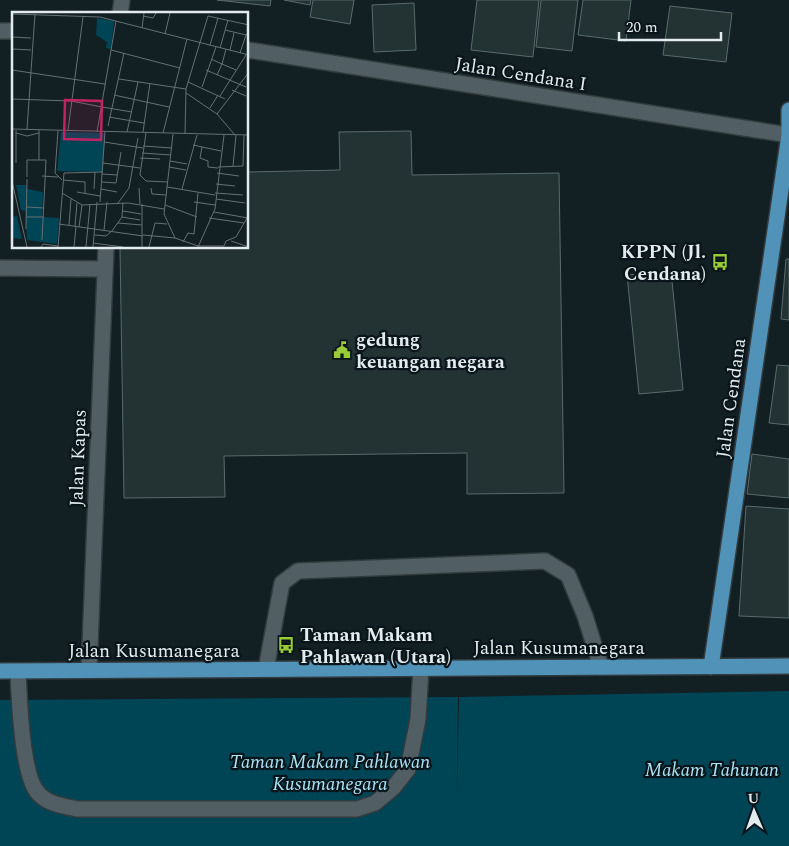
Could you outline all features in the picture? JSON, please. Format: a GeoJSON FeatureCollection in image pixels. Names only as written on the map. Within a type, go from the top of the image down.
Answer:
{"type":"FeatureCollection","features":[{"type":"Feature","properties":{"kind":"main road","name":"Jalan Cendana"},"geometry":{"type":"LineString","coordinates":[[711,667],[789,135],[789,114]]}},
{"type":"Feature","properties":{"kind":"main road","name":"Jalan Kusumanegara"},"geometry":{"type":"LineString","coordinates":[[0,671],[789,666]]}},
{"type":"Feature","properties":{"kind":"street","name":"Jalan Cendana I"},"geometry":{"type":"LineString","coordinates":[[249,50],[789,135]]}},
{"type":"Feature","properties":{"kind":"street","name":"Jalan Kapas"},"geometry":{"type":"LineString","coordinates":[[89,670],[106,249]]}},
{"type":"Feature","properties":{"kind":"street"},"geometry":{"type":"LineString","coordinates":[[0,268],[105,269]]}},
{"type":"Feature","properties":{"kind":"street"},"geometry":{"type":"LineString","coordinates":[[266,669],[282,583],[298,571],[545,561],[568,575],[585,616],[601,667]]}},
{"type":"Feature","properties":{"kind":"street"},"geometry":{"type":"LineString","coordinates":[[18,671],[20,717],[30,781],[38,795],[57,805],[77,808],[357,809],[375,803],[393,788],[408,769],[418,719],[421,668]]}},
{"type":"Feature","properties":{"kind":"green space"},"geometry":{"type":"Polygon","coordinates":[[[789,691],[789,846],[0,846],[0,700],[458,697],[457,794],[459,697],[789,691]]]}},
{"type":"Feature","properties":{"kind":"building"},"geometry":{"type":"Polygon","coordinates":[[[217,0],[271,0],[270,6],[217,0]]]}},
{"type":"Feature","properties":{"kind":"building"},"geometry":{"type":"Polygon","coordinates":[[[284,0],[311,0],[310,5],[284,0]]]}},
{"type":"Feature","properties":{"kind":"building"},"geometry":{"type":"Polygon","coordinates":[[[313,0],[354,0],[350,24],[310,17],[313,0]]]}},
{"type":"Feature","properties":{"kind":"building"},"geometry":{"type":"Polygon","coordinates":[[[477,0],[539,0],[533,57],[471,50],[477,0]]]}},
{"type":"Feature","properties":{"kind":"building"},"geometry":{"type":"Polygon","coordinates":[[[541,0],[578,0],[572,51],[536,47],[541,0]]]}},
{"type":"Feature","properties":{"kind":"building"},"geometry":{"type":"Polygon","coordinates":[[[583,0],[631,0],[626,41],[578,35],[583,0]]]}},
{"type":"Feature","properties":{"kind":"building"},"geometry":{"type":"Polygon","coordinates":[[[414,3],[416,50],[374,52],[372,5],[414,3]]]}},
{"type":"Feature","properties":{"kind":"building"},"geometry":{"type":"Polygon","coordinates":[[[670,6],[732,13],[726,62],[663,55],[670,6]]]}},
{"type":"Feature","properties":{"kind":"building","name":"gedung keuangan negara"},"geometry":{"type":"Polygon","coordinates":[[[411,131],[412,175],[559,173],[564,493],[467,494],[467,453],[224,456],[225,497],[124,498],[120,249],[249,249],[249,172],[340,170],[339,132],[411,131]]]}},
{"type":"Feature","properties":{"kind":"building"},"geometry":{"type":"Polygon","coordinates":[[[786,259],[789,259],[789,320],[781,319],[786,259]]]}},
{"type":"Feature","properties":{"kind":"building"},"geometry":{"type":"Polygon","coordinates":[[[671,271],[683,390],[639,394],[627,275],[671,271]]]}},
{"type":"Feature","properties":{"kind":"building"},"geometry":{"type":"Polygon","coordinates":[[[777,365],[789,366],[789,425],[769,423],[777,365]]]}},
{"type":"Feature","properties":{"kind":"building"},"geometry":{"type":"Polygon","coordinates":[[[752,454],[789,459],[789,498],[747,494],[752,454]]]}},
{"type":"Feature","properties":{"kind":"building"},"geometry":{"type":"Polygon","coordinates":[[[746,506],[789,509],[789,618],[739,616],[746,506]]]}},
{"type":"Feature","properties":{"kind":"place","name":"KPPN (Jl. Cendana)"},"geometry":{"type":"Point","coordinates":[720,262]}},
{"type":"Feature","properties":{"kind":"place","name":"gedung keuangan negara"},"geometry":{"type":"Point","coordinates":[342,350]}},
{"type":"Feature","properties":{"kind":"place","name":"Taman Makam Pahlawan (Utara)"},"geometry":{"type":"Point","coordinates":[286,645]}},
{"type":"Feature","properties":{"kind":"park label","name":"Makam Tahunan"},"geometry":{"type":"Point","coordinates":[712,769]}},
{"type":"Feature","properties":{"kind":"park label","name":"Taman Makam Pahlawan Kusumanegara"},"geometry":{"type":"Point","coordinates":[330,772]}}]}
